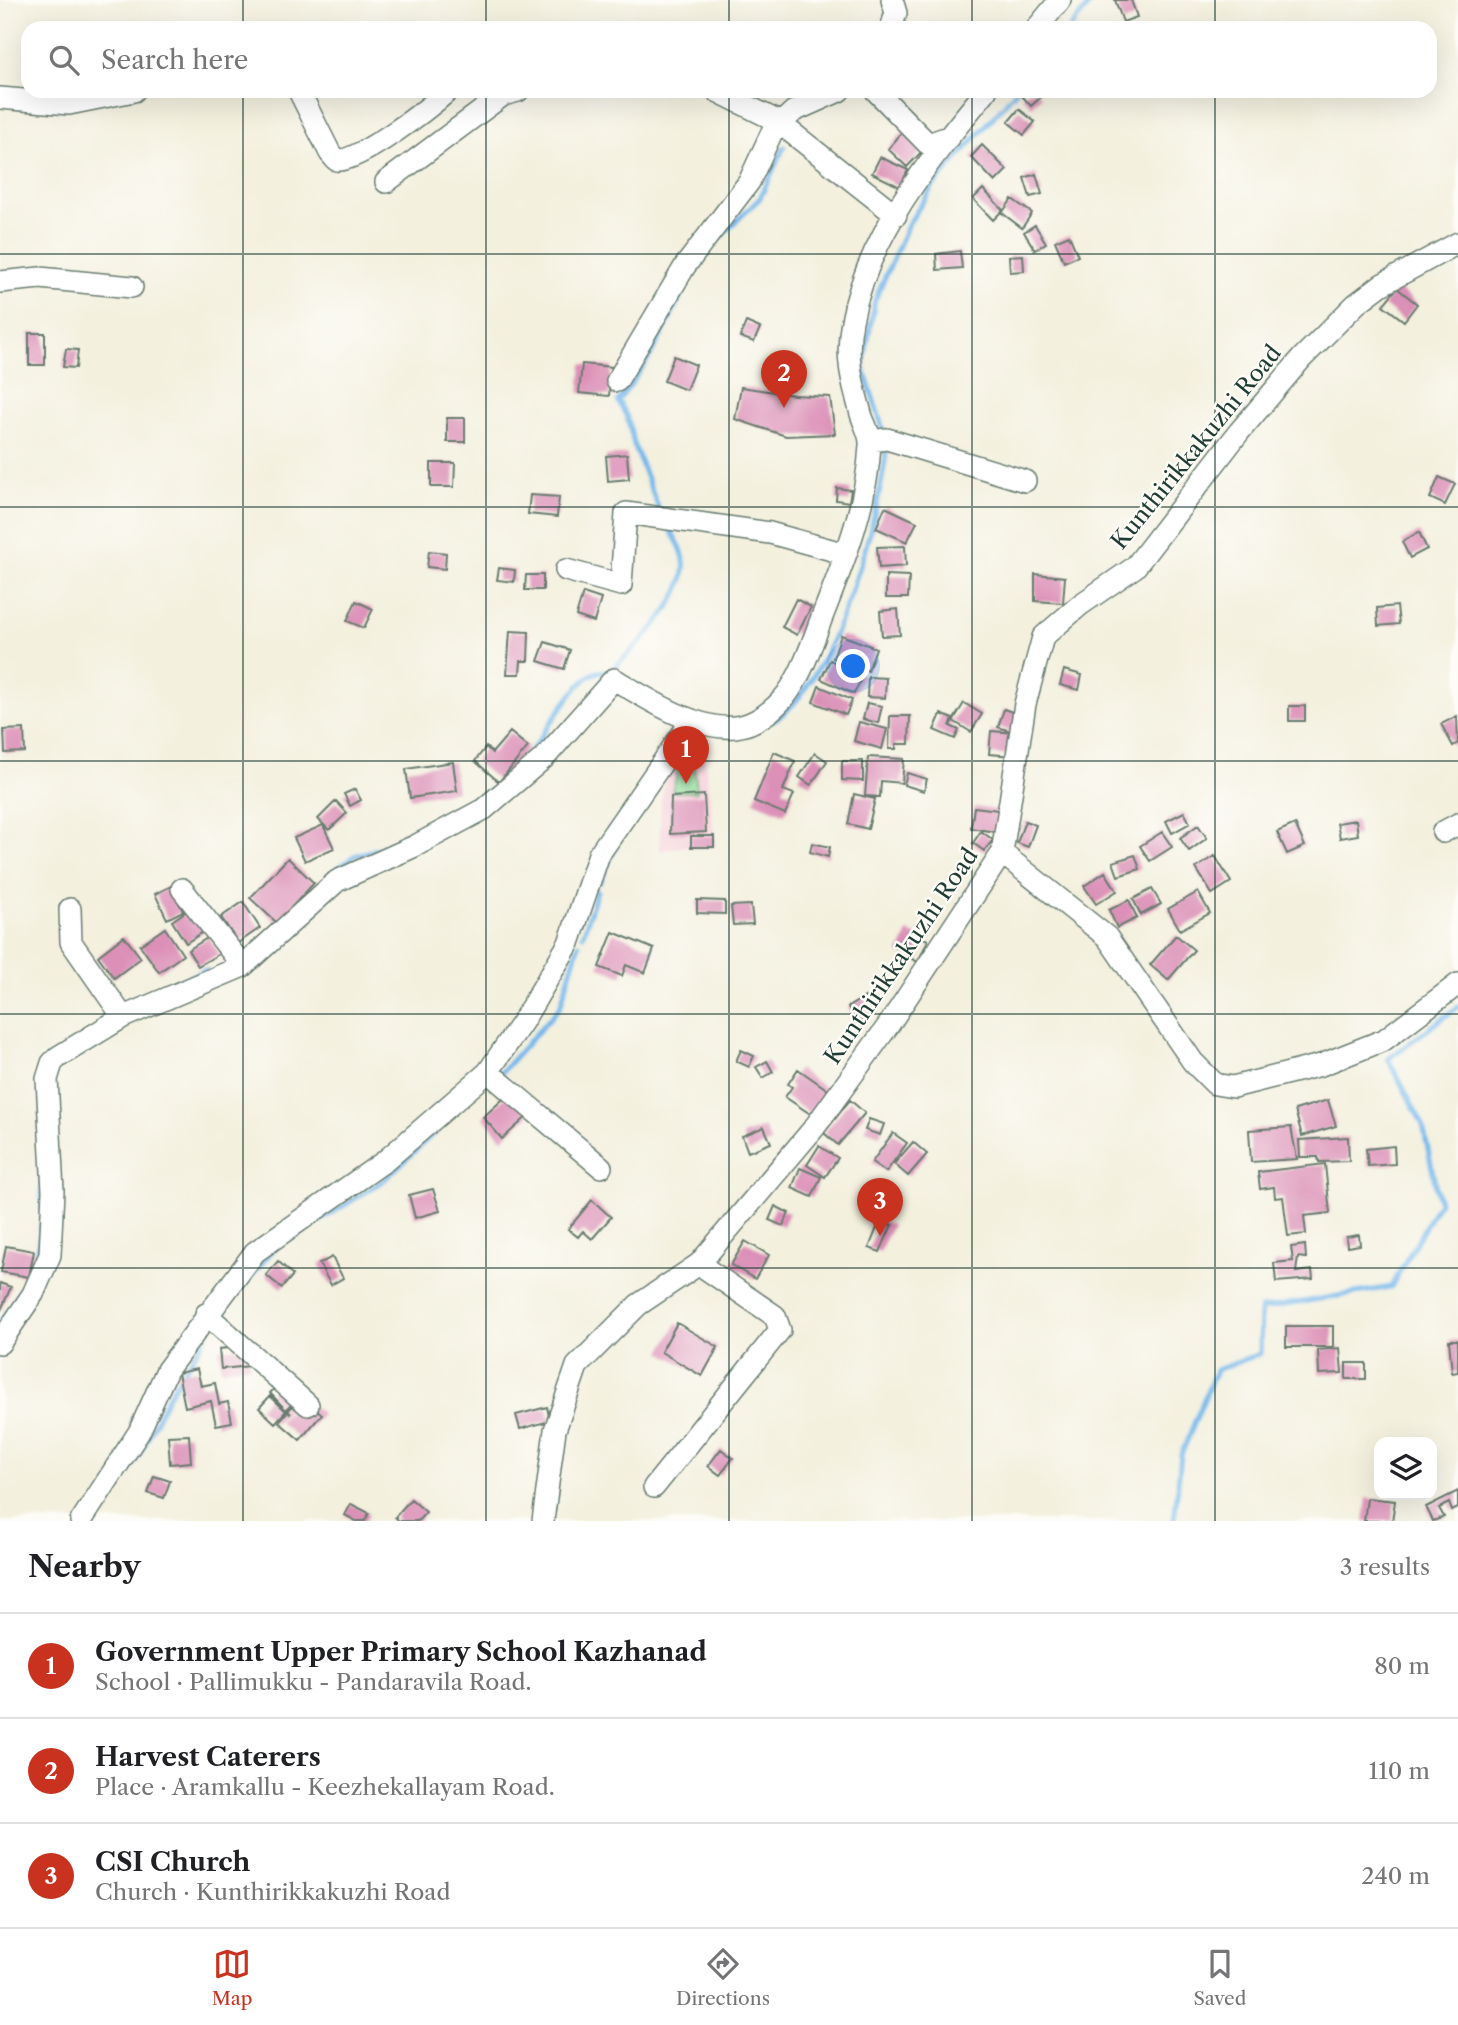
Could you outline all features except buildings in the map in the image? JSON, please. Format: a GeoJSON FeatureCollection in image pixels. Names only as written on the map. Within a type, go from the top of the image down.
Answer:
{"type":"FeatureCollection","features":[{"type":"Feature","properties":{"kind":"street"},"geometry":{"type":"LineString","coordinates":[[892,0],[896,13],[893,21]]}},
{"type":"Feature","properties":{"kind":"street"},"geometry":{"type":"LineString","coordinates":[[1043,21],[1060,0]]}},
{"type":"Feature","properties":{"kind":"street"},"geometry":{"type":"LineString","coordinates":[[0,98],[69,104],[99,98]]}},
{"type":"Feature","properties":{"kind":"street"},"geometry":{"type":"LineString","coordinates":[[302,98],[330,153],[336,160],[342,161],[364,151],[438,98]]}},
{"type":"Feature","properties":{"kind":"street"},"geometry":{"type":"LineString","coordinates":[[386,182],[499,98]]}},
{"type":"Feature","properties":{"kind":"street"},"geometry":{"type":"LineString","coordinates":[[730,98],[778,123],[896,215]]}},
{"type":"Feature","properties":{"kind":"street"},"geometry":{"type":"LineString","coordinates":[[617,381],[685,266],[749,182],[778,123],[794,110],[822,98]]}},
{"type":"Feature","properties":{"kind":"street"},"geometry":{"type":"LineString","coordinates":[[883,98],[929,144],[948,136]]}},
{"type":"Feature","properties":{"kind":"street"},"geometry":{"type":"LineString","coordinates":[[0,1343],[33,1294],[50,1255],[52,1191],[47,1119],[49,1071],[58,1057],[123,1017],[243,966],[337,881],[415,846],[484,810],[545,757],[614,679],[697,721],[734,727],[764,716],[788,693],[811,646],[865,496],[870,441],[848,368],[851,323],[861,287],[881,238],[948,136],[980,98]]}},
{"type":"Feature","properties":{"kind":"street","name":"Kunthirikkakuzhi Road"},"geometry":{"type":"LineString","coordinates":[[543,1521],[555,1430],[578,1366],[638,1304],[699,1264],[814,1128],[890,1023],[1002,853],[1025,704],[1044,636],[1080,605],[1135,567],[1239,432],[1302,358],[1356,304],[1381,285],[1458,243]]}},
{"type":"Feature","properties":{"kind":"street"},"geometry":{"type":"LineString","coordinates":[[0,282],[40,278],[132,287]]}},
{"type":"Feature","properties":{"kind":"street"},"geometry":{"type":"LineString","coordinates":[[870,441],[887,439],[1025,481]]}},
{"type":"Feature","properties":{"kind":"street"},"geometry":{"type":"LineString","coordinates":[[566,570],[621,585],[626,513],[769,533],[846,554]]}},
{"type":"Feature","properties":{"kind":"street"},"geometry":{"type":"LineString","coordinates":[[80,1521],[139,1432],[167,1370],[206,1314],[255,1252],[385,1161],[488,1072],[523,1021],[569,943],[599,854],[697,721]]}},
{"type":"Feature","properties":{"kind":"street"},"geometry":{"type":"LineString","coordinates":[[1002,853],[1107,937],[1193,1062],[1215,1084],[1233,1087],[1321,1065],[1384,1040],[1458,984]]}},
{"type":"Feature","properties":{"kind":"street"},"geometry":{"type":"LineString","coordinates":[[182,889],[243,966]]}},
{"type":"Feature","properties":{"kind":"street"},"geometry":{"type":"LineString","coordinates":[[71,909],[71,942],[123,1017]]}},
{"type":"Feature","properties":{"kind":"street"},"geometry":{"type":"LineString","coordinates":[[488,1072],[601,1167]]}},
{"type":"Feature","properties":{"kind":"street"},"geometry":{"type":"LineString","coordinates":[[654,1488],[780,1330],[775,1316],[699,1264]]}},
{"type":"Feature","properties":{"kind":"street"},"geometry":{"type":"LineString","coordinates":[[206,1314],[308,1405]]}},
{"type":"Feature","properties":{"kind":"shaded area"},"geometry":{"type":"Polygon","coordinates":[[[703,744],[715,841],[659,851],[661,802],[668,767],[703,744]]]}},
{"type":"Feature","properties":{"kind":"green space"},"geometry":{"type":"Polygon","coordinates":[[[694,764],[697,792],[672,792],[678,771],[694,764]]]}},
{"type":"Feature","properties":{"kind":"waterway"},"geometry":{"type":"LineString","coordinates":[[1076,21],[1093,0]]}},
{"type":"Feature","properties":{"kind":"waterway"},"geometry":{"type":"LineString","coordinates":[[885,435],[863,367],[875,300],[909,223],[933,186],[1010,98]]}},
{"type":"Feature","properties":{"kind":"waterway"},"geometry":{"type":"LineString","coordinates":[[716,241],[760,198],[784,147]]}},
{"type":"Feature","properties":{"kind":"waterway"},"geometry":{"type":"LineString","coordinates":[[660,512],[635,448],[627,417],[618,401],[656,345],[686,283]]}},
{"type":"Feature","properties":{"kind":"waterway"},"geometry":{"type":"LineString","coordinates":[[774,720],[795,702],[815,673],[834,636],[864,551],[883,473],[887,444]]}},
{"type":"Feature","properties":{"kind":"waterway"},"geometry":{"type":"LineString","coordinates":[[610,671],[649,633],[662,617],[681,584],[684,567],[682,552],[666,523]]}},
{"type":"Feature","properties":{"kind":"waterway"},"geometry":{"type":"LineString","coordinates":[[520,766],[577,688],[595,673],[611,671]]}},
{"type":"Feature","properties":{"kind":"waterway"},"geometry":{"type":"LineString","coordinates":[[418,833],[448,811],[491,790]]}},
{"type":"Feature","properties":{"kind":"waterway"},"geometry":{"type":"LineString","coordinates":[[331,874],[354,856],[394,844]]}},
{"type":"Feature","properties":{"kind":"waterway"},"geometry":{"type":"LineString","coordinates":[[600,882],[616,846]]}},
{"type":"Feature","properties":{"kind":"waterway"},"geometry":{"type":"LineString","coordinates":[[583,935],[597,891]]}},
{"type":"Feature","properties":{"kind":"waterway"},"geometry":{"type":"LineString","coordinates":[[498,1076],[560,1007],[579,944]]}},
{"type":"Feature","properties":{"kind":"waterway"},"geometry":{"type":"LineString","coordinates":[[141,998],[206,970]]}},
{"type":"Feature","properties":{"kind":"waterway"},"geometry":{"type":"LineString","coordinates":[[1174,1521],[1181,1455],[1216,1370],[1260,1354],[1261,1309],[1391,1287],[1439,1202],[1423,1125],[1388,1059],[1458,1007]]}},
{"type":"Feature","properties":{"kind":"waterway"},"geometry":{"type":"LineString","coordinates":[[296,1236],[383,1181],[451,1117]]}},
{"type":"Feature","properties":{"kind":"waterway"},"geometry":{"type":"LineString","coordinates":[[35,1267],[42,1221],[41,1151]]}},
{"type":"Feature","properties":{"kind":"waterway"},"geometry":{"type":"LineString","coordinates":[[230,1302],[273,1250]]}},
{"type":"Feature","properties":{"kind":"waterway"},"geometry":{"type":"LineString","coordinates":[[0,1323],[31,1276]]}},
{"type":"Feature","properties":{"kind":"waterway"},"geometry":{"type":"LineString","coordinates":[[94,1521],[138,1457],[167,1398],[208,1333]]}},
{"type":"Feature","properties":{"kind":"place","name":"Harvest Caterers"},"geometry":{"type":"Point","coordinates":[784,408]}},
{"type":"Feature","properties":{"kind":"place","name":"Government Upper Primary School Kazhanad"},"geometry":{"type":"Point","coordinates":[686,784]}},
{"type":"Feature","properties":{"kind":"place","name":"CSI Church"},"geometry":{"type":"Point","coordinates":[880,1236]}}]}
